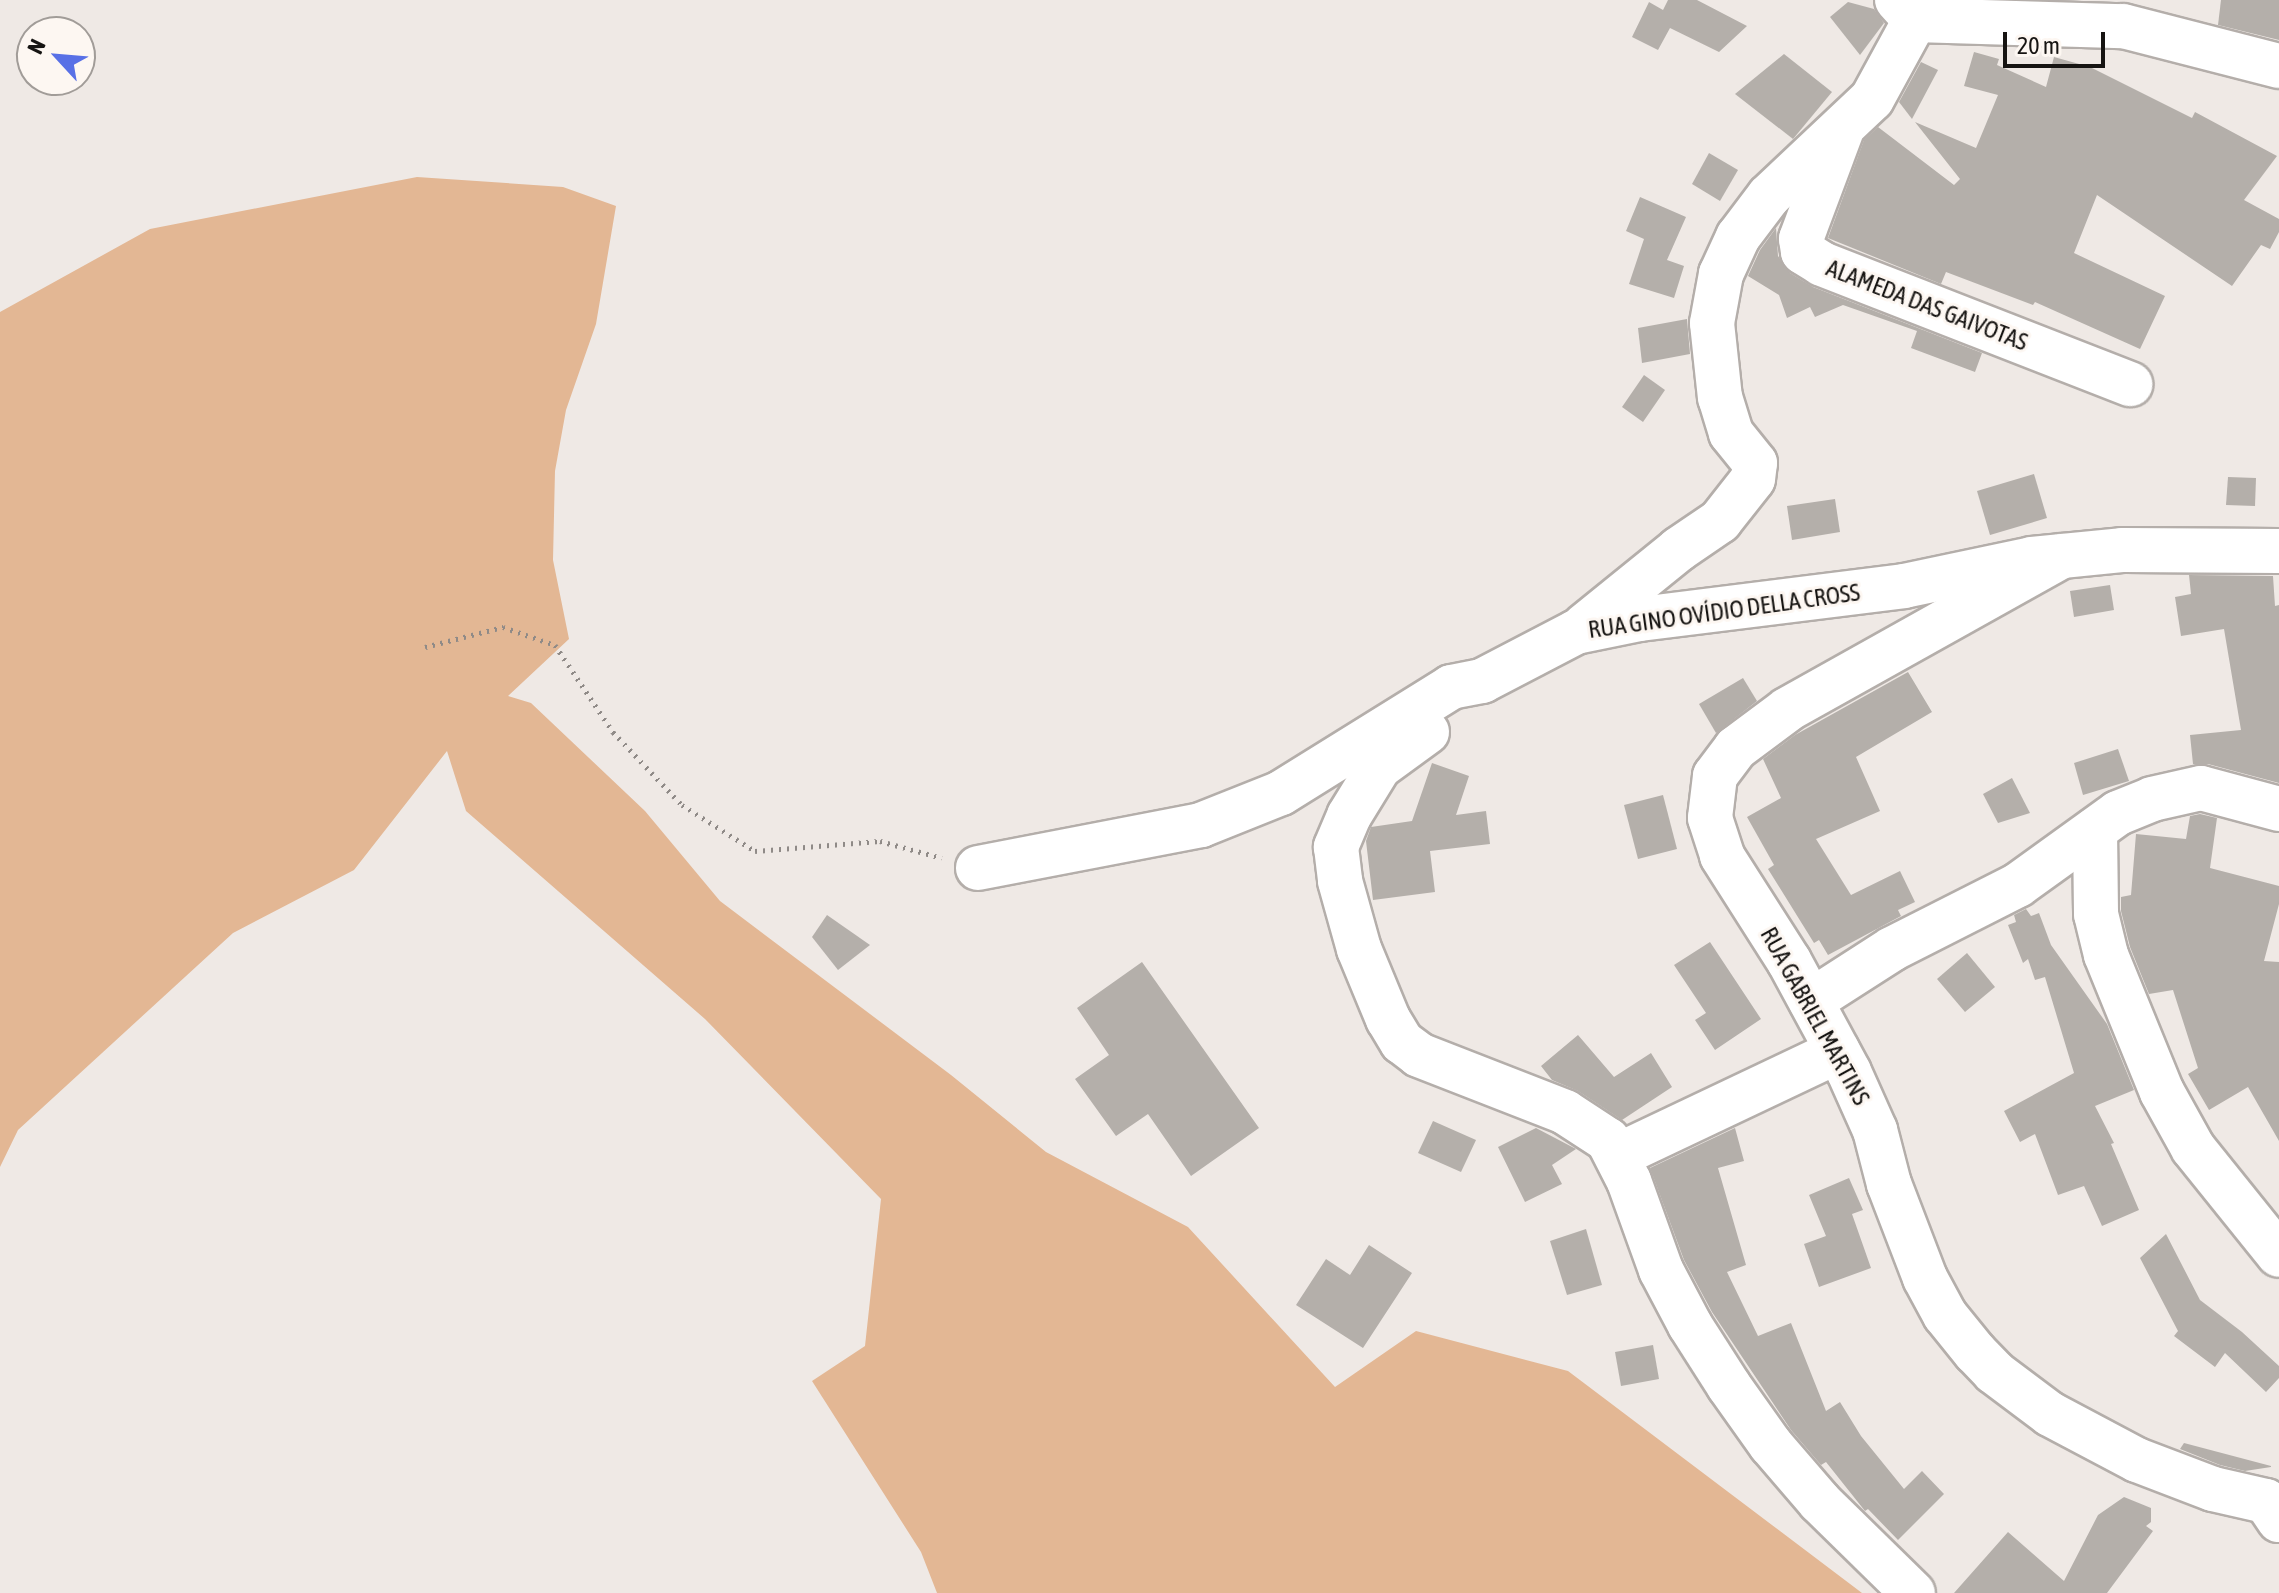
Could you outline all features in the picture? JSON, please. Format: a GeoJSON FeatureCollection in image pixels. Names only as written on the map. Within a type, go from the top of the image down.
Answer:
{"type":"FeatureCollection","features":[{"type":"Feature","properties":{"kind":"street"},"geometry":{"type":"LineString","coordinates":[[1576,632],[1679,549],[1720,521],[1753,479],[1755,463],[1731,433],[1720,398],[1712,323],[1721,274],[1738,237],[1758,210],[1872,99],[1906,10],[2123,26],[2279,66]]}},
{"type":"Feature","properties":{"kind":"street","name":"ALAMEDA DAS GAIVOTAS"},"geometry":{"type":"LineString","coordinates":[[1842,130],[1801,239],[1803,252],[1822,264],[2130,384]]}},
{"type":"Feature","properties":{"kind":"street","name":"RUA GINO OVÍDIO DELLA CROSS"},"geometry":{"type":"LineString","coordinates":[[978,868],[1201,825],[1281,793],[1451,687],[1482,681],[1576,632],[1640,619],[1904,586],[2032,559],[2182,549],[2279,551]]}},
{"type":"Feature","properties":{"kind":"street","name":"RUA GABRIEL MARTINS"},"geometry":{"type":"LineString","coordinates":[[2062,556],[1787,710],[1736,748],[1715,776],[1710,818],[1722,856],[1838,1051],[1875,1130],[1899,1212],[1925,1278],[1945,1315],[1994,1372],[2050,1414],[2137,1460],[2213,1489],[2275,1502]]}},
{"type":"Feature","properties":{"kind":"street"},"geometry":{"type":"LineString","coordinates":[[1482,681],[1453,714],[1379,767],[1349,816],[1336,847],[1340,881],[1359,949],[1388,1019],[1402,1042],[1439,1065],[1579,1120],[1608,1140],[1619,1155],[1661,1270],[1690,1325],[1729,1386],[1771,1445],[1820,1502],[1913,1593]]}},
{"type":"Feature","properties":{"kind":"street"},"geometry":{"type":"LineString","coordinates":[[1811,1001],[1892,949],[2018,885],[2118,813],[2152,799],[2201,788],[2279,809]]}},
{"type":"Feature","properties":{"kind":"street"},"geometry":{"type":"LineString","coordinates":[[2095,830],[2096,914],[2106,955],[2162,1092],[2193,1148],[2226,1194],[2279,1255]]}},
{"type":"Feature","properties":{"kind":"street"},"geometry":{"type":"LineString","coordinates":[[1619,1155],[1838,1051]]}},
{"type":"Feature","properties":{"kind":"path"},"geometry":{"type":"LineString","coordinates":[[425,647],[503,627],[555,645],[613,732],[682,805],[755,851],[880,841],[978,868]]}},
{"type":"Feature","properties":{"kind":"shaded area"},"geometry":{"type":"Polygon","coordinates":[[[417,177],[563,187],[616,206],[596,324],[566,410],[555,471],[553,560],[569,639],[508,696],[531,703],[645,811],[720,901],[951,1075],[1046,1152],[1188,1227],[1335,1387],[1416,1331],[1568,1371],[1862,1593],[937,1593],[921,1552],[812,1381],[865,1346],[881,1199],[705,1019],[466,811],[447,751],[354,870],[233,933],[18,1130],[0,1167],[0,312],[150,229],[417,177]]]}},
{"type":"Feature","properties":{"kind":"building"},"geometry":{"type":"Polygon","coordinates":[[[1668,0],[1697,0],[1747,26],[1719,52],[1670,28],[1658,50],[1632,37],[1649,2],[1663,10],[1668,0]]]}},
{"type":"Feature","properties":{"kind":"building"},"geometry":{"type":"Polygon","coordinates":[[[2221,0],[2279,0],[2279,40],[2218,25],[2221,0]]]}},
{"type":"Feature","properties":{"kind":"building"},"geometry":{"type":"Polygon","coordinates":[[[1848,2],[1874,9],[1884,23],[1860,55],[1830,17],[1848,2]]]}},
{"type":"Feature","properties":{"kind":"building"},"geometry":{"type":"Polygon","coordinates":[[[1974,52],[1999,59],[1997,65],[2046,87],[2054,57],[2090,67],[2192,118],[2195,112],[2277,156],[2244,200],[2279,219],[2279,232],[2270,249],[2261,245],[2232,286],[2097,195],[2074,253],[2165,296],[2140,349],[2035,302],[2033,305],[1946,272],[1941,284],[1828,238],[1864,140],[1878,127],[1954,185],[1960,179],[1915,122],[1976,148],[1998,95],[1964,86],[1974,52]]]}},
{"type":"Feature","properties":{"kind":"building"},"geometry":{"type":"Polygon","coordinates":[[[1784,54],[1832,92],[1793,139],[1735,94],[1784,54]]]}},
{"type":"Feature","properties":{"kind":"building"},"geometry":{"type":"Polygon","coordinates":[[[1921,62],[1938,70],[1912,119],[1899,102],[1921,62]]]}},
{"type":"Feature","properties":{"kind":"building"},"geometry":{"type":"Polygon","coordinates":[[[1709,153],[1738,170],[1720,201],[1692,184],[1709,153]]]}},
{"type":"Feature","properties":{"kind":"building"},"geometry":{"type":"Polygon","coordinates":[[[1640,197],[1686,217],[1667,260],[1684,266],[1674,298],[1629,284],[1644,239],[1626,231],[1640,197]]]}},
{"type":"Feature","properties":{"kind":"building"},"geometry":{"type":"Polygon","coordinates":[[[1776,228],[1778,256],[1790,273],[1813,287],[1982,353],[1975,372],[1911,348],[1917,331],[1843,305],[1815,317],[1810,307],[1787,318],[1779,295],[1748,276],[1760,250],[1776,228]]]}},
{"type":"Feature","properties":{"kind":"building"},"geometry":{"type":"Polygon","coordinates":[[[1687,319],[1690,354],[1642,363],[1638,328],[1687,319]]]}},
{"type":"Feature","properties":{"kind":"building"},"geometry":{"type":"Polygon","coordinates":[[[1644,375],[1665,390],[1643,422],[1622,407],[1644,375]]]}},
{"type":"Feature","properties":{"kind":"building"},"geometry":{"type":"Polygon","coordinates":[[[2034,474],[2047,518],[1990,535],[1977,491],[2034,474]]]}},
{"type":"Feature","properties":{"kind":"building"},"geometry":{"type":"Polygon","coordinates":[[[2228,477],[2256,478],[2255,506],[2226,505],[2228,477]]]}},
{"type":"Feature","properties":{"kind":"building"},"geometry":{"type":"Polygon","coordinates":[[[1835,499],[1840,532],[1792,540],[1787,506],[1835,499]]]}},
{"type":"Feature","properties":{"kind":"building"},"geometry":{"type":"Polygon","coordinates":[[[2189,575],[2273,576],[2275,606],[2279,605],[2279,783],[2208,764],[2193,764],[2190,735],[2241,730],[2224,629],[2181,636],[2175,597],[2191,594],[2189,575]]]}},
{"type":"Feature","properties":{"kind":"building"},"geometry":{"type":"Polygon","coordinates":[[[2110,585],[2114,610],[2074,617],[2070,591],[2110,585]]]}},
{"type":"Feature","properties":{"kind":"building"},"geometry":{"type":"Polygon","coordinates":[[[1908,672],[1932,712],[1856,757],[1880,811],[1816,839],[1851,895],[1900,871],[1915,902],[1898,910],[1901,916],[1828,955],[1819,940],[1814,943],[1768,869],[1774,865],[1747,817],[1781,798],[1763,759],[1795,735],[1908,672]]]}},
{"type":"Feature","properties":{"kind":"building"},"geometry":{"type":"Polygon","coordinates":[[[1743,678],[1757,701],[1716,733],[1699,704],[1743,678]]]}},
{"type":"Feature","properties":{"kind":"building"},"geometry":{"type":"Polygon","coordinates":[[[2118,749],[2129,781],[2083,795],[2074,763],[2118,749]]]}},
{"type":"Feature","properties":{"kind":"building"},"geometry":{"type":"Polygon","coordinates":[[[1432,763],[1469,776],[1456,815],[1486,811],[1490,844],[1430,851],[1435,892],[1373,900],[1366,841],[1371,827],[1412,821],[1432,763]]]}},
{"type":"Feature","properties":{"kind":"building"},"geometry":{"type":"Polygon","coordinates":[[[2012,778],[2030,813],[1998,823],[1983,794],[2012,778]]]}},
{"type":"Feature","properties":{"kind":"building"},"geometry":{"type":"Polygon","coordinates":[[[1663,795],[1677,849],[1638,859],[1624,805],[1663,795]]]}},
{"type":"Feature","properties":{"kind":"building"},"geometry":{"type":"Polygon","coordinates":[[[2200,814],[2217,818],[2210,868],[2279,886],[2279,904],[2264,961],[2279,962],[2279,1141],[2248,1087],[2209,1110],[2188,1074],[2198,1068],[2173,990],[2149,994],[2130,947],[2121,911],[2121,897],[2131,895],[2136,834],[2186,839],[2190,816],[2200,814]]]}},
{"type":"Feature","properties":{"kind":"building"},"geometry":{"type":"Polygon","coordinates":[[[2026,909],[2031,916],[2039,913],[2051,945],[2107,1024],[2134,1090],[2095,1106],[2114,1143],[2111,1144],[2139,1210],[2102,1226],[2084,1186],[2058,1195],[2035,1134],[2020,1142],[2004,1111],[2074,1073],[2045,977],[2035,980],[2028,959],[2023,963],[2008,925],[2016,922],[2014,915],[2026,909]]]}},
{"type":"Feature","properties":{"kind":"building"},"geometry":{"type":"Polygon","coordinates":[[[827,915],[870,945],[838,970],[812,937],[827,915]]]}},
{"type":"Feature","properties":{"kind":"building"},"geometry":{"type":"Polygon","coordinates":[[[1710,942],[1761,1019],[1715,1050],[1695,1020],[1706,1013],[1674,965],[1710,942]]]}},
{"type":"Feature","properties":{"kind":"building"},"geometry":{"type":"Polygon","coordinates":[[[1967,953],[1995,987],[1965,1012],[1937,979],[1967,953]]]}},
{"type":"Feature","properties":{"kind":"building"},"geometry":{"type":"Polygon","coordinates":[[[1142,962],[1259,1128],[1191,1176],[1148,1114],[1116,1136],[1075,1079],[1109,1055],[1077,1008],[1142,962]]]}},
{"type":"Feature","properties":{"kind":"building"},"geometry":{"type":"Polygon","coordinates":[[[1578,1035],[1614,1077],[1651,1053],[1672,1087],[1622,1120],[1578,1091],[1552,1080],[1541,1066],[1578,1035]]]}},
{"type":"Feature","properties":{"kind":"building"},"geometry":{"type":"Polygon","coordinates":[[[1433,1121],[1476,1140],[1461,1172],[1418,1153],[1433,1121]]]}},
{"type":"Feature","properties":{"kind":"building"},"geometry":{"type":"Polygon","coordinates":[[[1536,1128],[1576,1149],[1552,1165],[1562,1184],[1525,1202],[1498,1147],[1536,1128]]]}},
{"type":"Feature","properties":{"kind":"building"},"geometry":{"type":"Polygon","coordinates":[[[1735,1128],[1744,1161],[1718,1168],[1746,1265],[1727,1272],[1758,1336],[1791,1323],[1826,1411],[1840,1402],[1861,1436],[1904,1489],[1922,1471],[1944,1494],[1898,1540],[1868,1509],[1865,1511],[1826,1462],[1821,1465],[1791,1430],[1712,1312],[1684,1260],[1650,1168],[1735,1128]]]}},
{"type":"Feature","properties":{"kind":"building"},"geometry":{"type":"Polygon","coordinates":[[[1849,1178],[1863,1210],[1852,1214],[1871,1268],[1819,1287],[1804,1244],[1826,1236],[1809,1195],[1849,1178]]]}},
{"type":"Feature","properties":{"kind":"building"},"geometry":{"type":"Polygon","coordinates":[[[1586,1229],[1602,1285],[1567,1295],[1550,1241],[1586,1229]]]}},
{"type":"Feature","properties":{"kind":"building"},"geometry":{"type":"Polygon","coordinates":[[[2166,1234],[2200,1300],[2279,1366],[2279,1378],[2266,1392],[2225,1353],[2215,1367],[2174,1336],[2178,1331],[2140,1258],[2166,1234]]]}},
{"type":"Feature","properties":{"kind":"building"},"geometry":{"type":"Polygon","coordinates":[[[1369,1245],[1412,1273],[1363,1348],[1296,1305],[1326,1259],[1350,1275],[1369,1245]]]}},
{"type":"Feature","properties":{"kind":"building"},"geometry":{"type":"Polygon","coordinates":[[[1653,1345],[1659,1379],[1621,1386],[1615,1352],[1653,1345]]]}},
{"type":"Feature","properties":{"kind":"building"},"geometry":{"type":"Polygon","coordinates":[[[2184,1443],[2271,1467],[2245,1471],[2220,1465],[2180,1449],[2184,1443]]]}},
{"type":"Feature","properties":{"kind":"building"},"geometry":{"type":"Polygon","coordinates":[[[2124,1497],[2151,1508],[2151,1522],[2146,1526],[2153,1531],[2107,1593],[1954,1593],[2008,1532],[2064,1581],[2098,1515],[2124,1497]]]}}]}
